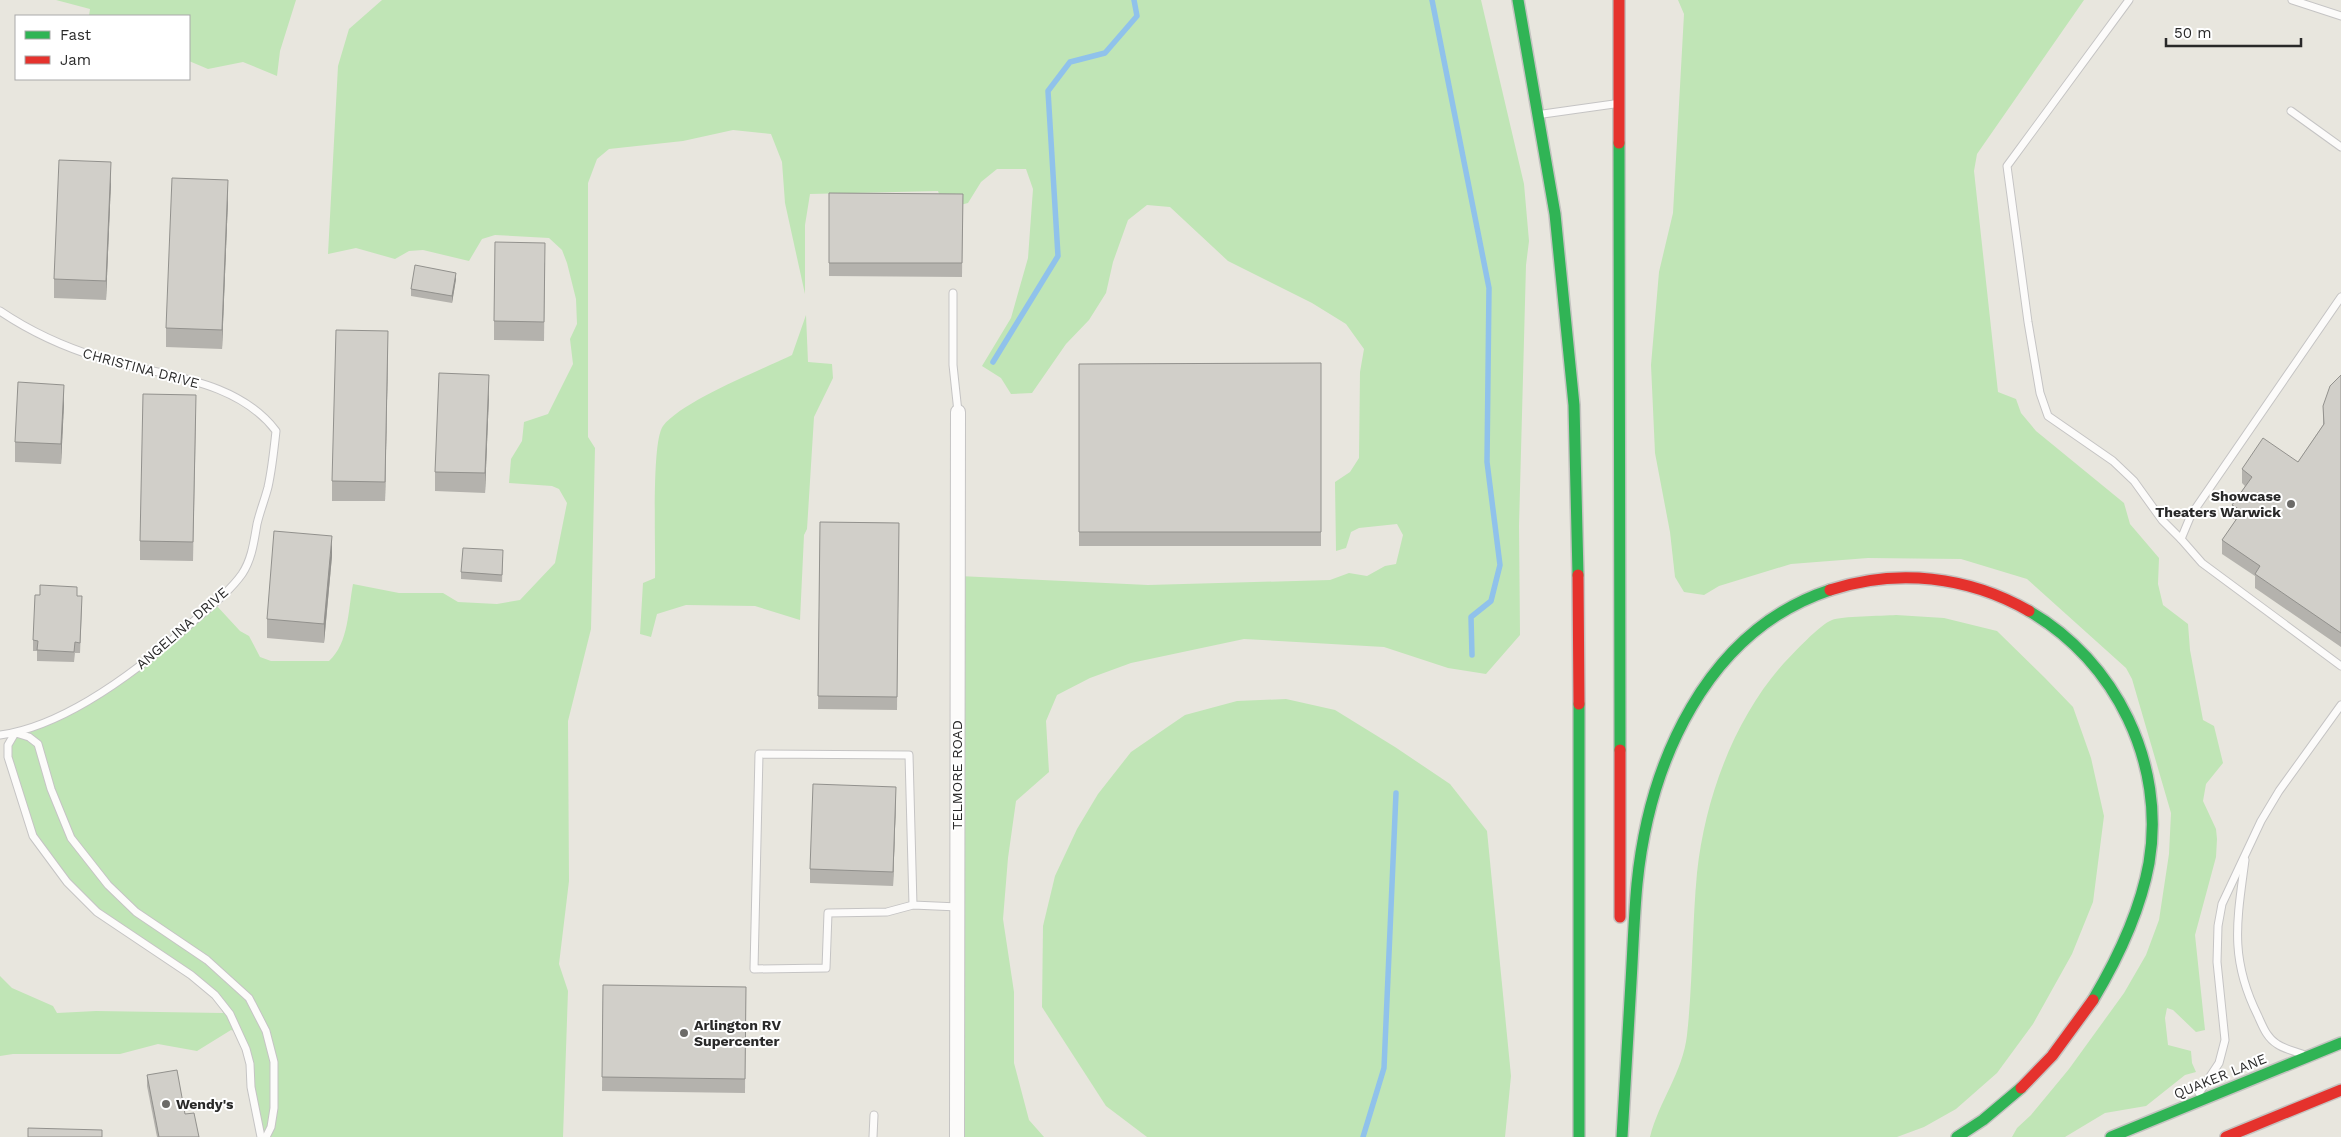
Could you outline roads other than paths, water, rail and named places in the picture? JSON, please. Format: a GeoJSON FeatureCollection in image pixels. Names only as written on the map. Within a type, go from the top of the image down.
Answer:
{"type":"FeatureCollection","features":[{"type":"Feature","properties":{"kind":"main road"},"geometry":{"type":"LineString","coordinates":[[1518,0],[1540,114],[1556,214],[1566,311],[1577,469],[1579,605],[1578,1137]]}},
{"type":"Feature","properties":{"kind":"main road"},"geometry":{"type":"LineString","coordinates":[[1619,0],[1620,928]]}},
{"type":"Feature","properties":{"kind":"main road"},"geometry":{"type":"LineString","coordinates":[[1621,1137],[1636,890],[1641,856],[1653,802],[1684,722],[1697,697],[1719,667],[1753,632],[1775,616],[1796,604],[1836,588],[1857,582],[1898,576],[1941,578],[1984,588],[2027,607],[2065,634],[2097,666],[2123,704],[2141,747],[2150,788],[2152,830],[2146,876],[2132,922],[2112,967],[2083,1016],[2030,1079],[1998,1108],[1957,1137]]}},
{"type":"Feature","properties":{"kind":"main road"},"geometry":{"type":"LineString","coordinates":[[1620,978],[1621,1137]]}},
{"type":"Feature","properties":{"kind":"main road","name":"QUAKER LANE"},"geometry":{"type":"LineString","coordinates":[[2111,1137],[2341,1042]]}},
{"type":"Feature","properties":{"kind":"main road"},"geometry":{"type":"LineString","coordinates":[[2226,1137],[2341,1090]]}},
{"type":"Feature","properties":{"kind":"street","name":"TELMORE ROAD"},"geometry":{"type":"LineString","coordinates":[[957,1137],[958,412]]}},
{"type":"Feature","properties":{"kind":"lane"},"geometry":{"type":"LineString","coordinates":[[2128,0],[2007,166],[2040,393],[2048,416],[2113,461],[2134,480],[2162,520],[2202,563],[2341,666]]}},
{"type":"Feature","properties":{"kind":"lane"},"geometry":{"type":"LineString","coordinates":[[2292,0],[2341,16]]}},
{"type":"Feature","properties":{"kind":"lane"},"geometry":{"type":"LineString","coordinates":[[1540,114],[1619,103]]}},
{"type":"Feature","properties":{"kind":"lane"},"geometry":{"type":"LineString","coordinates":[[2291,110],[2341,147]]}},
{"type":"Feature","properties":{"kind":"lane"},"geometry":{"type":"LineString","coordinates":[[953,293],[954,365],[958,412]]}},
{"type":"Feature","properties":{"kind":"lane"},"geometry":{"type":"LineString","coordinates":[[2180,539],[2191,515],[2341,297]]}},
{"type":"Feature","properties":{"kind":"lane","name":"CHRISTINA DRIVE"},"geometry":{"type":"LineString","coordinates":[[0,311],[32,332],[100,358],[220,390],[246,403],[264,417],[276,431]]}},
{"type":"Feature","properties":{"kind":"lane","name":"ANGELINA DRIVE"},"geometry":{"type":"LineString","coordinates":[[15,733],[45,722],[123,679],[194,622],[242,574],[253,550],[268,486],[276,431]]}},
{"type":"Feature","properties":{"kind":"lane"},"geometry":{"type":"LineString","coordinates":[[2187,1107],[2212,1075],[2223,1052],[2225,1026],[2216,962],[2218,926],[2222,904],[2246,850],[2279,791],[2341,705]]}},
{"type":"Feature","properties":{"kind":"lane"},"geometry":{"type":"LineString","coordinates":[[15,733],[8,745],[8,757],[34,836],[66,882],[83,900],[123,930],[191,975],[215,995],[230,1014],[243,1042],[250,1064],[251,1087],[261,1137]]}},
{"type":"Feature","properties":{"kind":"lane"},"geometry":{"type":"LineString","coordinates":[[0,735],[15,733],[29,737],[38,744],[51,789],[71,838],[108,885],[136,912],[207,960],[249,998],[266,1031],[274,1062],[274,1108],[271,1127],[266,1137]]}},
{"type":"Feature","properties":{"kind":"lane"},"geometry":{"type":"LineString","coordinates":[[913,905],[909,756],[759,754],[754,969],[826,968],[828,913],[887,912],[913,905],[958,907]]}},
{"type":"Feature","properties":{"kind":"lane"},"geometry":{"type":"LineString","coordinates":[[2246,850],[2236,937],[2241,971],[2253,1007],[2265,1031],[2278,1045],[2309,1056]]}},
{"type":"Feature","properties":{"kind":"lane"},"geometry":{"type":"LineString","coordinates":[[873,1137],[874,1115]]}},
{"type":"Feature","properties":{"kind":"waterway"},"geometry":{"type":"LineString","coordinates":[[993,362],[1058,256],[1048,91],[1070,62],[1105,53],[1137,16],[1134,0]]}},
{"type":"Feature","properties":{"kind":"waterway"},"geometry":{"type":"LineString","coordinates":[[1432,0],[1489,288],[1487,462],[1500,565],[1491,601],[1471,617],[1472,655]]}},
{"type":"Feature","properties":{"kind":"waterway"},"geometry":{"type":"LineString","coordinates":[[1363,1137],[1384,1068],[1396,793]]}},
{"type":"Feature","properties":{"kind":"place","name":"Showcase Theaters Warwick"},"geometry":{"type":"Point","coordinates":[2291,504]}},
{"type":"Feature","properties":{"kind":"place","name":"Arlington RV Supercenter"},"geometry":{"type":"Point","coordinates":[684,1033]}},
{"type":"Feature","properties":{"kind":"place","name":"Wendy's"},"geometry":{"type":"Point","coordinates":[166,1104]}}]}
